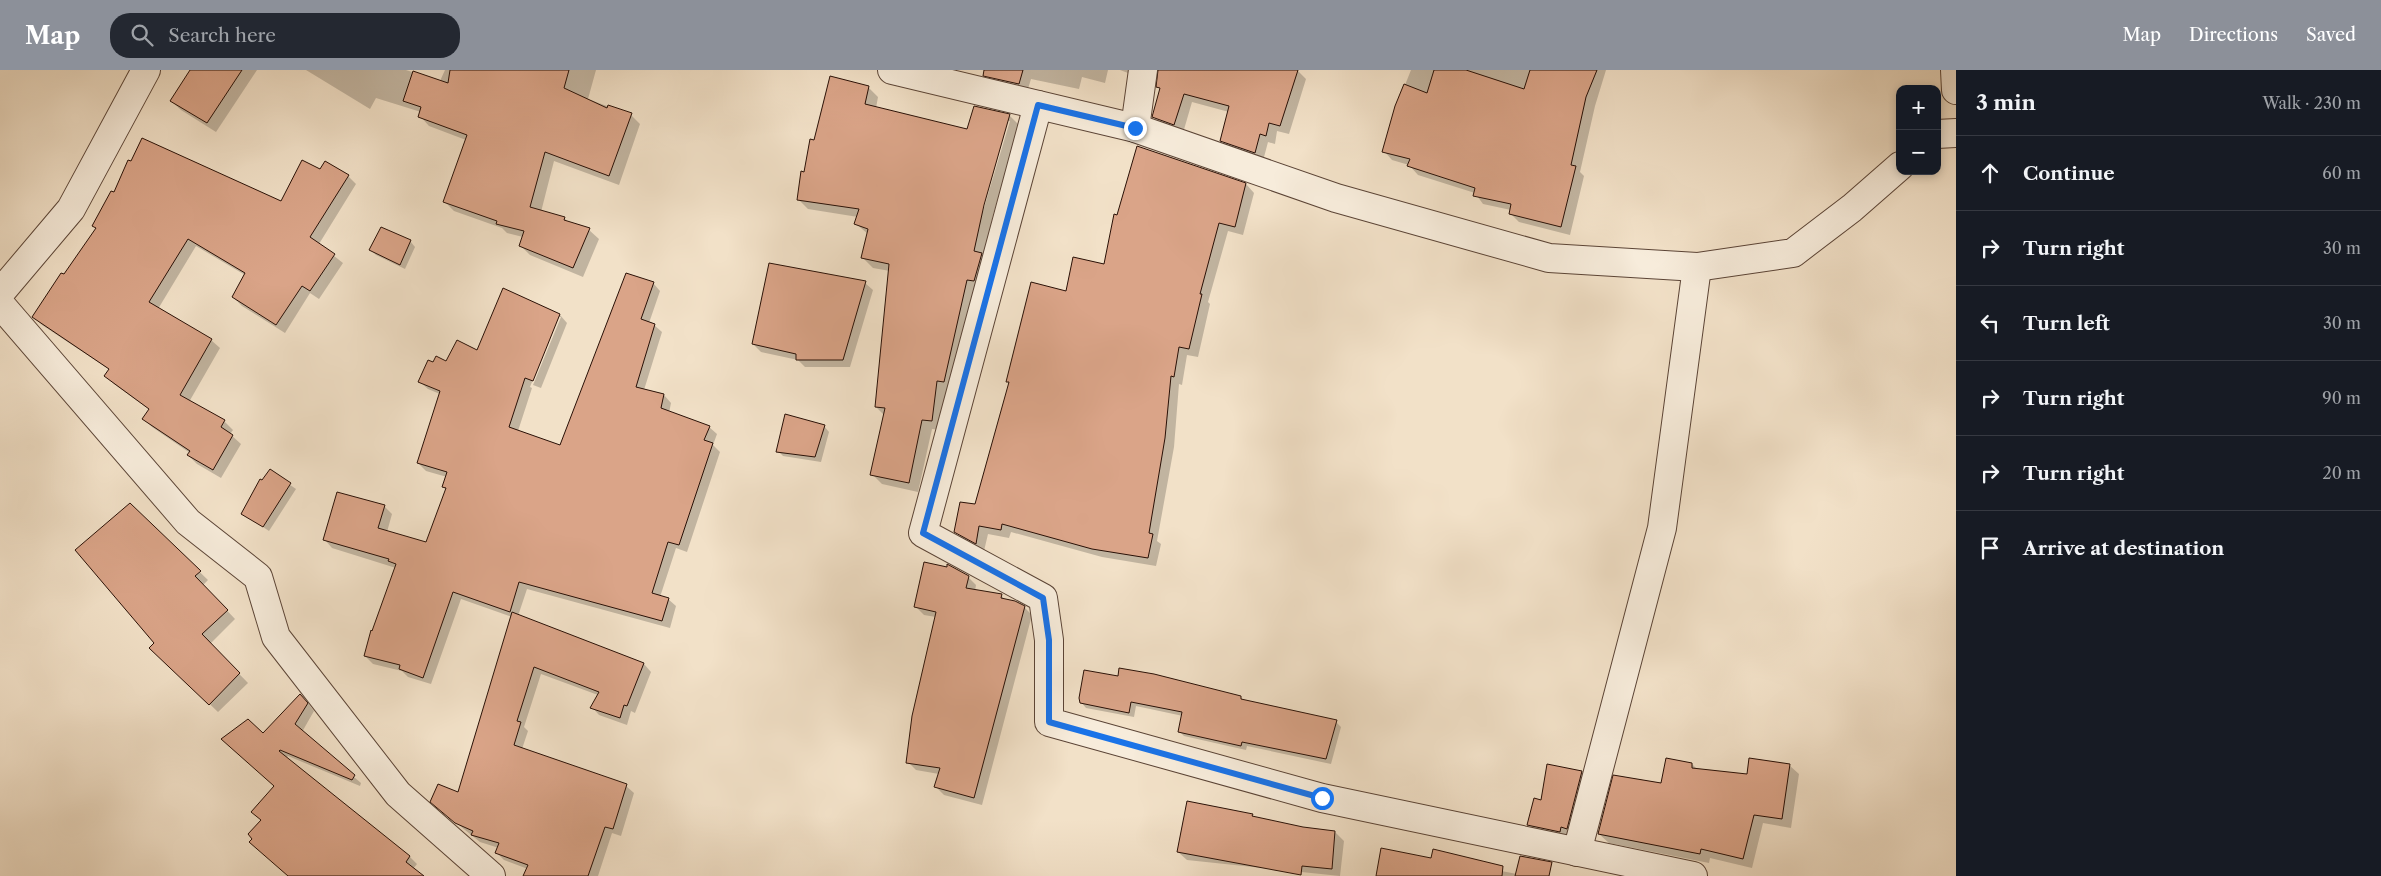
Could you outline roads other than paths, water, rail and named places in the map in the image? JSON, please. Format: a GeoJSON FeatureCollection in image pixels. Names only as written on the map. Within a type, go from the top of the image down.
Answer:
{"type":"FeatureCollection","features":[{"type":"Feature","properties":{"kind":"street"},"geometry":{"type":"LineString","coordinates":[[0,293],[71,209],[146,70]]}},
{"type":"Feature","properties":{"kind":"street"},"geometry":{"type":"LineString","coordinates":[[892,70],[1135,128],[1336,198],[1549,258],[1697,267],[1793,253],[1852,208],[1896,170]]}},
{"type":"Feature","properties":{"kind":"street"},"geometry":{"type":"LineString","coordinates":[[1135,128],[1143,70]]}},
{"type":"Feature","properties":{"kind":"street"},"geometry":{"type":"LineString","coordinates":[[1954,70],[1956,90]]}},
{"type":"Feature","properties":{"kind":"street"},"geometry":{"type":"LineString","coordinates":[[1038,105],[923,533],[1043,598],[1049,640],[1049,722],[1322,798],[1693,876]]}},
{"type":"Feature","properties":{"kind":"street"},"geometry":{"type":"LineString","coordinates":[[1941,134],[1956,133]]}},
{"type":"Feature","properties":{"kind":"street"},"geometry":{"type":"LineString","coordinates":[[1577,852],[1662,528],[1697,267]]}},
{"type":"Feature","properties":{"kind":"street"},"geometry":{"type":"LineString","coordinates":[[0,304],[188,522],[258,577],[276,637],[398,794],[491,876]]}}]}
